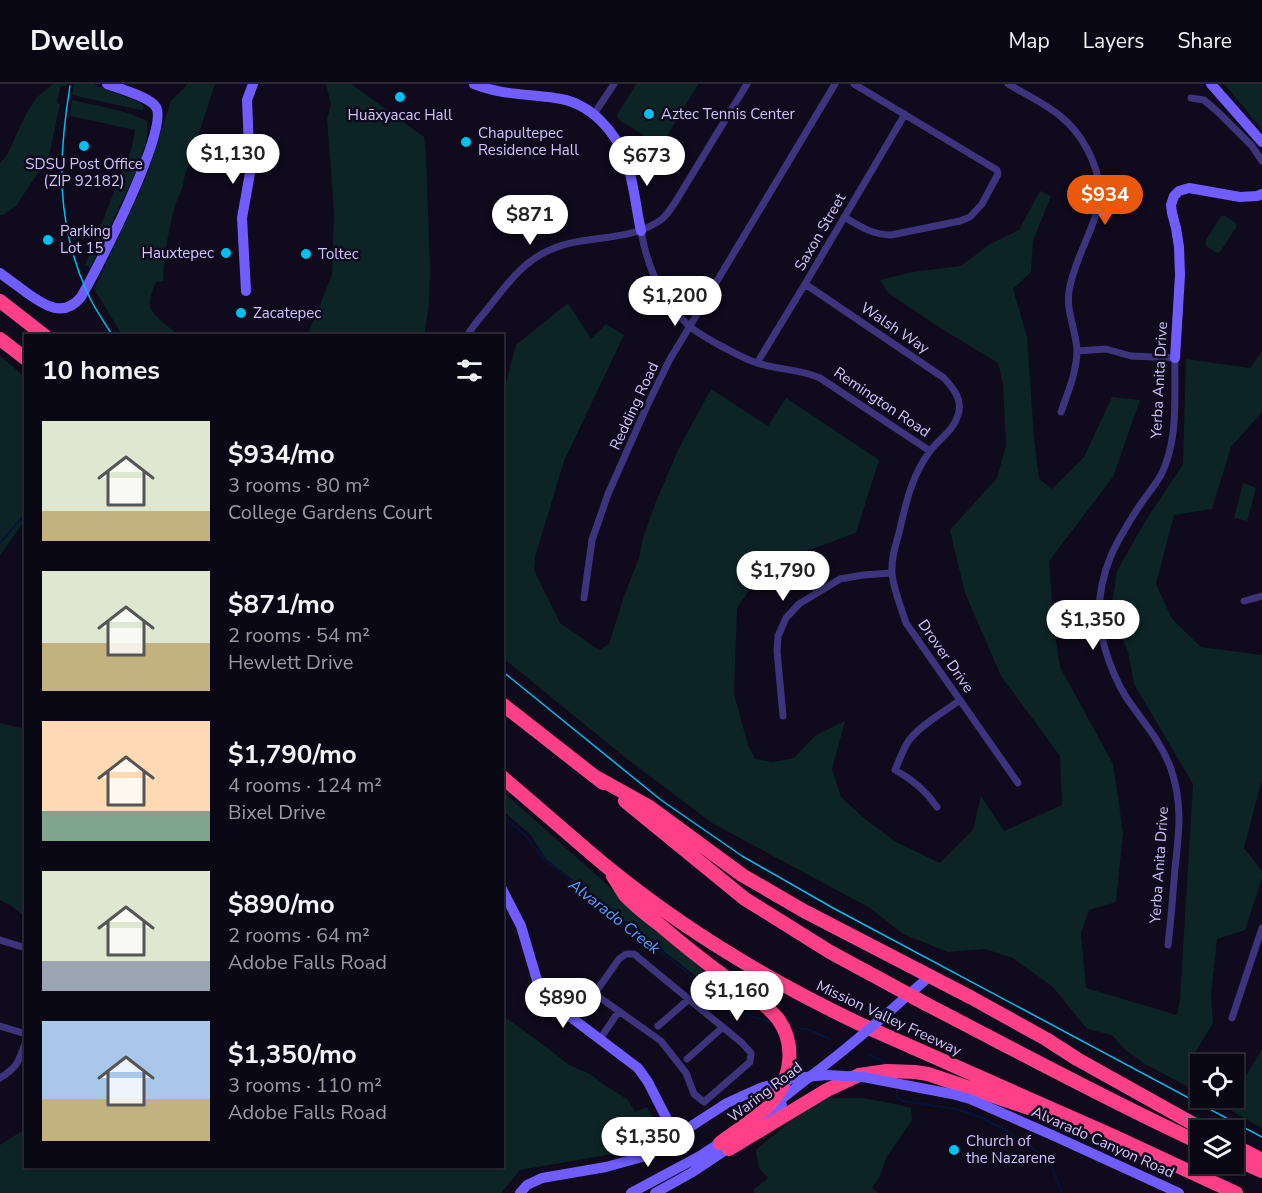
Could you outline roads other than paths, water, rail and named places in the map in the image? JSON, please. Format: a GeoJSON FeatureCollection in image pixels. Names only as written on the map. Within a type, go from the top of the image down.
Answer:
{"type":"FeatureCollection","features":[{"type":"Feature","properties":{"kind":"highway"},"geometry":{"type":"LineString","coordinates":[[0,301],[42,334]]}},
{"type":"Feature","properties":{"kind":"highway"},"geometry":{"type":"LineString","coordinates":[[0,339],[24,357]]}},
{"type":"Feature","properties":{"kind":"highway","name":"Mission Valley Freeway"},"geometry":{"type":"LineString","coordinates":[[504,706],[596,777],[745,899],[830,952],[926,1004],[1070,1080],[1190,1138]]}},
{"type":"Feature","properties":{"kind":"highway"},"geometry":{"type":"LineString","coordinates":[[596,777],[648,806],[742,875],[804,911],[1046,1039],[1077,1059],[1190,1122]]}},
{"type":"Feature","properties":{"kind":"highway","name":"Mission Valley Freeway"},"geometry":{"type":"LineString","coordinates":[[504,779],[607,867],[712,942],[774,981],[862,1025],[1236,1193]]}},
{"type":"Feature","properties":{"kind":"highway"},"geometry":{"type":"LineString","coordinates":[[607,867],[626,896],[710,966],[769,1010],[783,1029],[790,1056],[788,1072],[782,1087],[774,1099],[725,1146]]}},
{"type":"Feature","properties":{"kind":"highway"},"geometry":{"type":"LineString","coordinates":[[725,1146],[859,1075],[887,1071],[915,1072],[940,1077],[1113,1136]]}},
{"type":"Feature","properties":{"kind":"highway"},"geometry":{"type":"LineString","coordinates":[[1244,1151],[1262,1160]]}},
{"type":"Feature","properties":{"kind":"highway"},"geometry":{"type":"LineString","coordinates":[[1244,1163],[1262,1171]]}},
{"type":"Feature","properties":{"kind":"street"},"geometry":{"type":"LineString","coordinates":[[0,273],[42,303],[53,308],[70,307],[81,297],[141,176],[159,113],[156,105],[145,98],[107,84]]}},
{"type":"Feature","properties":{"kind":"street"},"geometry":{"type":"LineString","coordinates":[[246,291],[242,218],[250,173],[248,100],[253,84]]}},
{"type":"Feature","properties":{"kind":"street","name":"Remington Road"},"geometry":{"type":"LineString","coordinates":[[474,84],[564,99],[594,114],[618,142],[627,164],[649,265],[659,287],[690,327],[756,363],[804,372],[820,378],[930,452]]}},
{"type":"Feature","properties":{"kind":"street"},"geometry":{"type":"LineString","coordinates":[[594,114],[614,84]]}},
{"type":"Feature","properties":{"kind":"street"},"geometry":{"type":"LineString","coordinates":[[469,334],[514,275],[534,258],[572,242],[641,231],[662,218],[676,201],[747,84]]}},
{"type":"Feature","properties":{"kind":"street","name":"Redding Road"},"geometry":{"type":"LineString","coordinates":[[584,598],[592,540],[608,494],[647,406],[670,359],[835,84]]}},
{"type":"Feature","properties":{"kind":"street"},"geometry":{"type":"LineString","coordinates":[[844,217],[879,235],[891,235],[960,221],[970,217],[981,204],[998,174],[997,170],[854,84]]}},
{"type":"Feature","properties":{"kind":"street"},"geometry":{"type":"LineString","coordinates":[[1008,84],[1067,122],[1083,143],[1095,168],[1101,192],[1068,293],[1071,325],[1077,351],[1073,377],[1060,412]]}},
{"type":"Feature","properties":{"kind":"street"},"geometry":{"type":"LineString","coordinates":[[1211,84],[1262,142]]}},
{"type":"Feature","properties":{"kind":"street"},"geometry":{"type":"LineString","coordinates":[[1191,98],[1204,100],[1218,112],[1252,146],[1262,161]]}},
{"type":"Feature","properties":{"kind":"street","name":"Saxon Street"},"geometry":{"type":"LineString","coordinates":[[756,363],[905,114]]}},
{"type":"Feature","properties":{"kind":"street","name":"Yerba Anita Drive"},"geometry":{"type":"LineString","coordinates":[[1168,945],[1180,820],[1178,792],[1164,752],[1152,731],[1124,695],[1110,664],[1099,616],[1101,587],[1110,556],[1125,528],[1161,474],[1173,440],[1180,275],[1179,248],[1171,205],[1174,196],[1179,191],[1189,188],[1240,197],[1262,194]]}},
{"type":"Feature","properties":{"kind":"street","name":"Walsh Way"},"geometry":{"type":"LineString","coordinates":[[805,284],[944,378],[953,388],[959,403]]}},
{"type":"Feature","properties":{"kind":"street"},"geometry":{"type":"LineString","coordinates":[[1077,351],[1106,349],[1131,356],[1175,358]]}},
{"type":"Feature","properties":{"kind":"street","name":"Drover Drive"},"geometry":{"type":"LineString","coordinates":[[959,403],[959,414],[955,423],[930,452],[913,479],[893,556],[892,573],[897,598],[906,623],[1018,783]]}},
{"type":"Feature","properties":{"kind":"street"},"geometry":{"type":"LineString","coordinates":[[783,716],[777,643],[780,630],[790,613],[799,604],[840,579],[892,573]]}},
{"type":"Feature","properties":{"kind":"street"},"geometry":{"type":"LineString","coordinates":[[1244,601],[1262,596]]}},
{"type":"Feature","properties":{"kind":"street"},"geometry":{"type":"LineString","coordinates":[[937,807],[920,786],[894,770],[910,739],[960,700]]}},
{"type":"Feature","properties":{"kind":"street"},"geometry":{"type":"LineString","coordinates":[[504,893],[521,926],[543,995],[638,1068],[676,1137]]}},
{"type":"Feature","properties":{"kind":"street"},"geometry":{"type":"LineString","coordinates":[[1232,1018],[1262,928]]}},
{"type":"Feature","properties":{"kind":"street"},"geometry":{"type":"LineString","coordinates":[[0,940],[24,947]]}},
{"type":"Feature","properties":{"kind":"street"},"geometry":{"type":"LineString","coordinates":[[582,985],[662,1041],[686,1073],[694,1094],[704,1102],[750,1062],[751,1053],[742,1043],[634,954],[626,954],[619,960],[595,993]]}},
{"type":"Feature","properties":{"kind":"street","name":"Waring Road"},"geometry":{"type":"LineString","coordinates":[[655,1193],[725,1146],[850,1045],[930,976]]}},
{"type":"Feature","properties":{"kind":"street"},"geometry":{"type":"LineString","coordinates":[[658,1026],[689,999]]}},
{"type":"Feature","properties":{"kind":"street"},"geometry":{"type":"LineString","coordinates":[[600,1039],[620,1011]]}},
{"type":"Feature","properties":{"kind":"street"},"geometry":{"type":"LineString","coordinates":[[0,1026],[24,1034]]}},
{"type":"Feature","properties":{"kind":"street"},"geometry":{"type":"LineString","coordinates":[[687,1059],[723,1027]]}},
{"type":"Feature","properties":{"kind":"street"},"geometry":{"type":"LineString","coordinates":[[0,1078],[13,1070],[24,1046]]}},
{"type":"Feature","properties":{"kind":"street","name":"Alvarado Canyon Road"},"geometry":{"type":"LineString","coordinates":[[520,1193],[527,1185],[543,1178],[606,1167],[642,1156],[676,1137],[727,1103],[760,1088],[794,1078],[826,1075],[863,1077],[970,1099],[1179,1193]]}},
{"type":"Feature","properties":{"kind":"street","name":"Waring Road"},"geometry":{"type":"LineString","coordinates":[[631,1193],[725,1146]]}},
{"type":"Feature","properties":{"kind":"waterway","name":"Alvarado Creek"},"geometry":{"type":"LineString","coordinates":[[0,543],[24,515]]}},
{"type":"Feature","properties":{"kind":"waterway","name":"Alvarado Creek"},"geometry":{"type":"LineString","coordinates":[[504,818],[525,835],[545,860],[722,1000],[744,1013],[768,1021]]}},
{"type":"Feature","properties":{"kind":"waterway","name":"Alvarado Creek"},"geometry":{"type":"LineString","coordinates":[[799,1028],[830,1039]]}},
{"type":"Feature","properties":{"kind":"waterway","name":"Alvarado Creek"},"geometry":{"type":"LineString","coordinates":[[869,1055],[886,1064]]}},
{"type":"Feature","properties":{"kind":"waterway","name":"Alvarado Creek"},"geometry":{"type":"LineString","coordinates":[[896,1094],[903,1101],[956,1109],[980,1117],[1004,1129],[1049,1160],[1062,1193]]}},
{"type":"Feature","properties":{"kind":"tram line"},"geometry":{"type":"LineString","coordinates":[[70,86],[63,139],[62,190],[65,216],[77,266],[87,292],[112,334]]}},
{"type":"Feature","properties":{"kind":"tram line"},"geometry":{"type":"LineString","coordinates":[[504,673],[661,800],[742,856],[833,908],[1262,1137]]}},
{"type":"Feature","properties":{"kind":"place","name":"Huāxyacac Hall"},"geometry":{"type":"Point","coordinates":[400,97]}},
{"type":"Feature","properties":{"kind":"place","name":"Aztec Tennis Center"},"geometry":{"type":"Point","coordinates":[649,114]}},
{"type":"Feature","properties":{"kind":"place","name":"Chapultepec Residence Hall"},"geometry":{"type":"Point","coordinates":[466,142]}},
{"type":"Feature","properties":{"kind":"place","name":"SDSU Post Office (ZIP 92182)"},"geometry":{"type":"Point","coordinates":[84,146]}},
{"type":"Feature","properties":{"kind":"place","name":"Parking Lot 15"},"geometry":{"type":"Point","coordinates":[48,240]}},
{"type":"Feature","properties":{"kind":"place","name":"Hauxtepec"},"geometry":{"type":"Point","coordinates":[226,253]}},
{"type":"Feature","properties":{"kind":"place","name":"Toltec"},"geometry":{"type":"Point","coordinates":[306,254]}},
{"type":"Feature","properties":{"kind":"place","name":"Zacatepec"},"geometry":{"type":"Point","coordinates":[241,313]}},
{"type":"Feature","properties":{"kind":"place","name":"Church of the Nazarene"},"geometry":{"type":"Point","coordinates":[954,1150]}}]}
